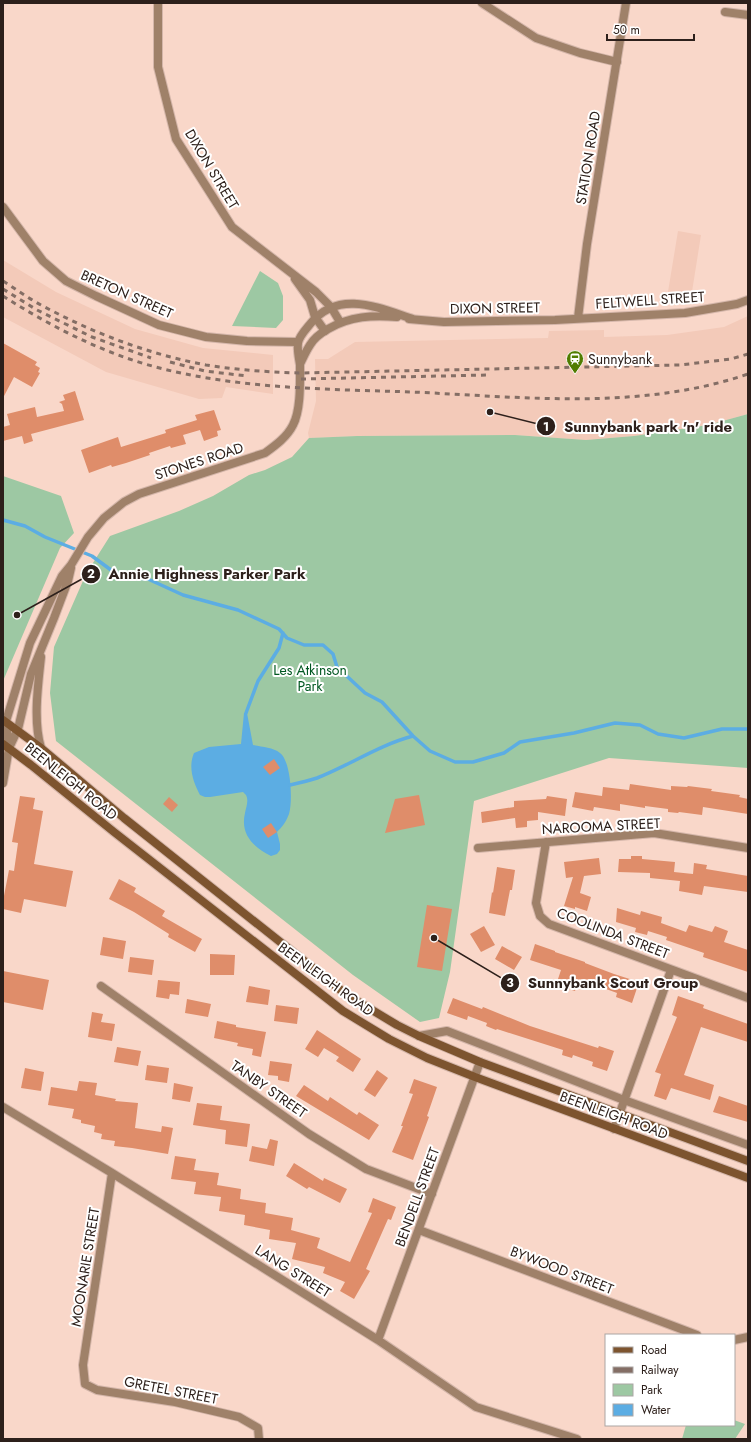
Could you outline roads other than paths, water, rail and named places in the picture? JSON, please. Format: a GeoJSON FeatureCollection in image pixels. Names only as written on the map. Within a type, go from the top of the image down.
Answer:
{"type":"FeatureCollection","features":[{"type":"Feature","properties":{"kind":"main road","name":"BEENLEIGH ROAD"},"geometry":{"type":"LineString","coordinates":[[4,721],[18,729],[42,748],[124,818],[347,995],[418,1036],[480,1062],[748,1161]]}},
{"type":"Feature","properties":{"kind":"main road","name":"BEENLEIGH ROAD"},"geometry":{"type":"LineString","coordinates":[[6,746],[343,1011],[389,1039],[427,1058],[475,1077],[748,1178]]}},
{"type":"Feature","properties":{"kind":"street","name":"DIXON STREET"},"geometry":{"type":"LineString","coordinates":[[158,3],[158,67],[176,139],[232,227],[316,292],[331,307],[340,322]]}},
{"type":"Feature","properties":{"kind":"street"},"geometry":{"type":"LineString","coordinates":[[482,3],[536,38],[580,53],[617,62]]}},
{"type":"Feature","properties":{"kind":"street","name":"STATION ROAD"},"geometry":{"type":"LineString","coordinates":[[578,318],[587,244],[626,3]]}},
{"type":"Feature","properties":{"kind":"street"},"geometry":{"type":"LineString","coordinates":[[725,12],[748,15]]}},
{"type":"Feature","properties":{"kind":"street","name":"BRETON STREET"},"geometry":{"type":"LineString","coordinates":[[3,207],[43,260],[66,281],[159,325],[206,337],[247,341],[298,342]]}},
{"type":"Feature","properties":{"kind":"street","name":"DIXON STREET"},"geometry":{"type":"LineString","coordinates":[[291,274],[310,300],[315,317],[325,331],[340,322],[359,317],[380,316],[444,322],[555,320],[578,318]]}},
{"type":"Feature","properties":{"kind":"street","name":"FELTWELL STREET"},"geometry":{"type":"LineString","coordinates":[[578,318],[685,313],[737,304],[748,300]]}},
{"type":"Feature","properties":{"kind":"street","name":"DIXON STREET"},"geometry":{"type":"LineString","coordinates":[[331,307],[352,303],[365,304],[413,319]]}},
{"type":"Feature","properties":{"kind":"street"},"geometry":{"type":"LineString","coordinates":[[298,342],[315,317],[331,307]]}},
{"type":"Feature","properties":{"kind":"street","name":"STONES ROAD"},"geometry":{"type":"LineString","coordinates":[[300,364],[310,344],[325,331]]}},
{"type":"Feature","properties":{"kind":"street","name":"STONES ROAD"},"geometry":{"type":"LineString","coordinates":[[3,783],[6,746],[4,721],[30,642],[62,576],[71,565],[88,537],[104,518],[124,502],[139,494],[265,453],[278,444],[293,426],[296,417],[300,364],[298,342]]}},
{"type":"Feature","properties":{"kind":"street","name":"STONES ROAD"},"geometry":{"type":"LineString","coordinates":[[6,746],[18,729],[31,674],[42,650],[68,581],[71,565]]}},
{"type":"Feature","properties":{"kind":"street","name":"STONES ROAD"},"geometry":{"type":"LineString","coordinates":[[42,650],[37,724],[38,735],[42,748]]}},
{"type":"Feature","properties":{"kind":"street","name":"NAROOMA STREET"},"geometry":{"type":"LineString","coordinates":[[478,848],[654,833],[748,848]]}},
{"type":"Feature","properties":{"kind":"street","name":"COOLINDA STREET"},"geometry":{"type":"LineString","coordinates":[[546,842],[536,903],[540,916],[549,924],[748,998]]}},
{"type":"Feature","properties":{"kind":"street"},"geometry":{"type":"LineString","coordinates":[[614,1129],[671,970]]}},
{"type":"Feature","properties":{"kind":"street","name":"TANBY STREET"},"geometry":{"type":"LineString","coordinates":[[101,986],[309,1134],[366,1169],[432,1194]]}},
{"type":"Feature","properties":{"kind":"street","name":"BEENLEIGH ROAD"},"geometry":{"type":"LineString","coordinates":[[418,1036],[447,1031],[624,1100],[748,1145]]}},
{"type":"Feature","properties":{"kind":"street","name":"BENDELL STREET"},"geometry":{"type":"LineString","coordinates":[[378,1340],[480,1062]]}},
{"type":"Feature","properties":{"kind":"street","name":"LANG STREET"},"geometry":{"type":"LineString","coordinates":[[3,1107],[112,1173],[378,1340],[476,1407],[577,1439]]}},
{"type":"Feature","properties":{"kind":"street","name":"MOONARIE STREET"},"geometry":{"type":"LineString","coordinates":[[83,1365],[112,1173]]}},
{"type":"Feature","properties":{"kind":"street","name":"BYWOOD STREET"},"geometry":{"type":"LineString","coordinates":[[419,1230],[694,1334]]}},
{"type":"Feature","properties":{"kind":"street"},"geometry":{"type":"LineString","coordinates":[[735,1340],[748,1337]]}},
{"type":"Feature","properties":{"kind":"street","name":"GRETEL STREET"},"geometry":{"type":"LineString","coordinates":[[83,1365],[85,1384],[97,1390],[175,1402],[239,1417],[258,1428],[259,1439]]}},
{"type":"Feature","properties":{"kind":"water"},"geometry":{"type":"Polygon","coordinates":[[[244,713],[247,713],[253,745],[271,748],[280,753],[284,757],[289,772],[291,800],[289,814],[284,824],[277,832],[280,850],[277,854],[271,856],[254,844],[246,833],[244,821],[247,802],[246,795],[243,792],[210,797],[200,795],[195,785],[191,769],[194,753],[209,747],[241,744],[244,713]]]}},
{"type":"Feature","properties":{"kind":"waterway"},"geometry":{"type":"LineString","coordinates":[[3,520],[25,526],[45,537],[92,556],[111,570],[126,577],[148,579],[183,595],[238,610],[279,629],[287,638],[304,645],[323,645],[333,654],[337,667],[365,693],[382,702],[413,736],[430,751],[455,762],[473,762],[504,753],[520,742],[574,733],[615,723],[640,725],[658,734],[684,738],[722,729],[748,729]]}},
{"type":"Feature","properties":{"kind":"waterway"},"geometry":{"type":"LineString","coordinates":[[246,713],[258,681],[279,648],[283,633]]}},
{"type":"Feature","properties":{"kind":"waterway"},"geometry":{"type":"LineString","coordinates":[[290,785],[317,778],[376,750],[413,736]]}},
{"type":"Feature","properties":{"kind":"railway"},"geometry":{"type":"LineString","coordinates":[[3,281],[36,302],[81,325],[142,349],[206,365],[241,369],[299,373],[680,365],[731,359],[748,354]]}},
{"type":"Feature","properties":{"kind":"railway"},"geometry":{"type":"LineString","coordinates":[[3,289],[37,310],[92,337],[151,358]]}},
{"type":"Feature","properties":{"kind":"railway"},"geometry":{"type":"LineString","coordinates":[[3,296],[54,326],[126,358],[178,372],[244,383],[311,388],[582,399],[666,393],[707,386],[748,374]]}},
{"type":"Feature","properties":{"kind":"railway"},"geometry":{"type":"LineString","coordinates":[[170,362],[205,371],[247,376]]}},
{"type":"Feature","properties":{"kind":"railway"},"geometry":{"type":"LineString","coordinates":[[301,379],[487,375]]}},
{"type":"Feature","properties":{"kind":"place","name":"Sunnybank"},"geometry":{"type":"Point","coordinates":[575,374]}},
{"type":"Feature","properties":{"kind":"place","name":"Sunnybank park 'n' ride"},"geometry":{"type":"Point","coordinates":[490,412]}},
{"type":"Feature","properties":{"kind":"place","name":"Annie Highness Parker Park"},"geometry":{"type":"Point","coordinates":[17,615]}},
{"type":"Feature","properties":{"kind":"place","name":"Sunnybank Scout Group"},"geometry":{"type":"Point","coordinates":[434,938]}},
{"type":"Feature","properties":{"kind":"park label","name":"Les Atkinson Park"},"geometry":{"type":"Point","coordinates":[310,678]}}]}
